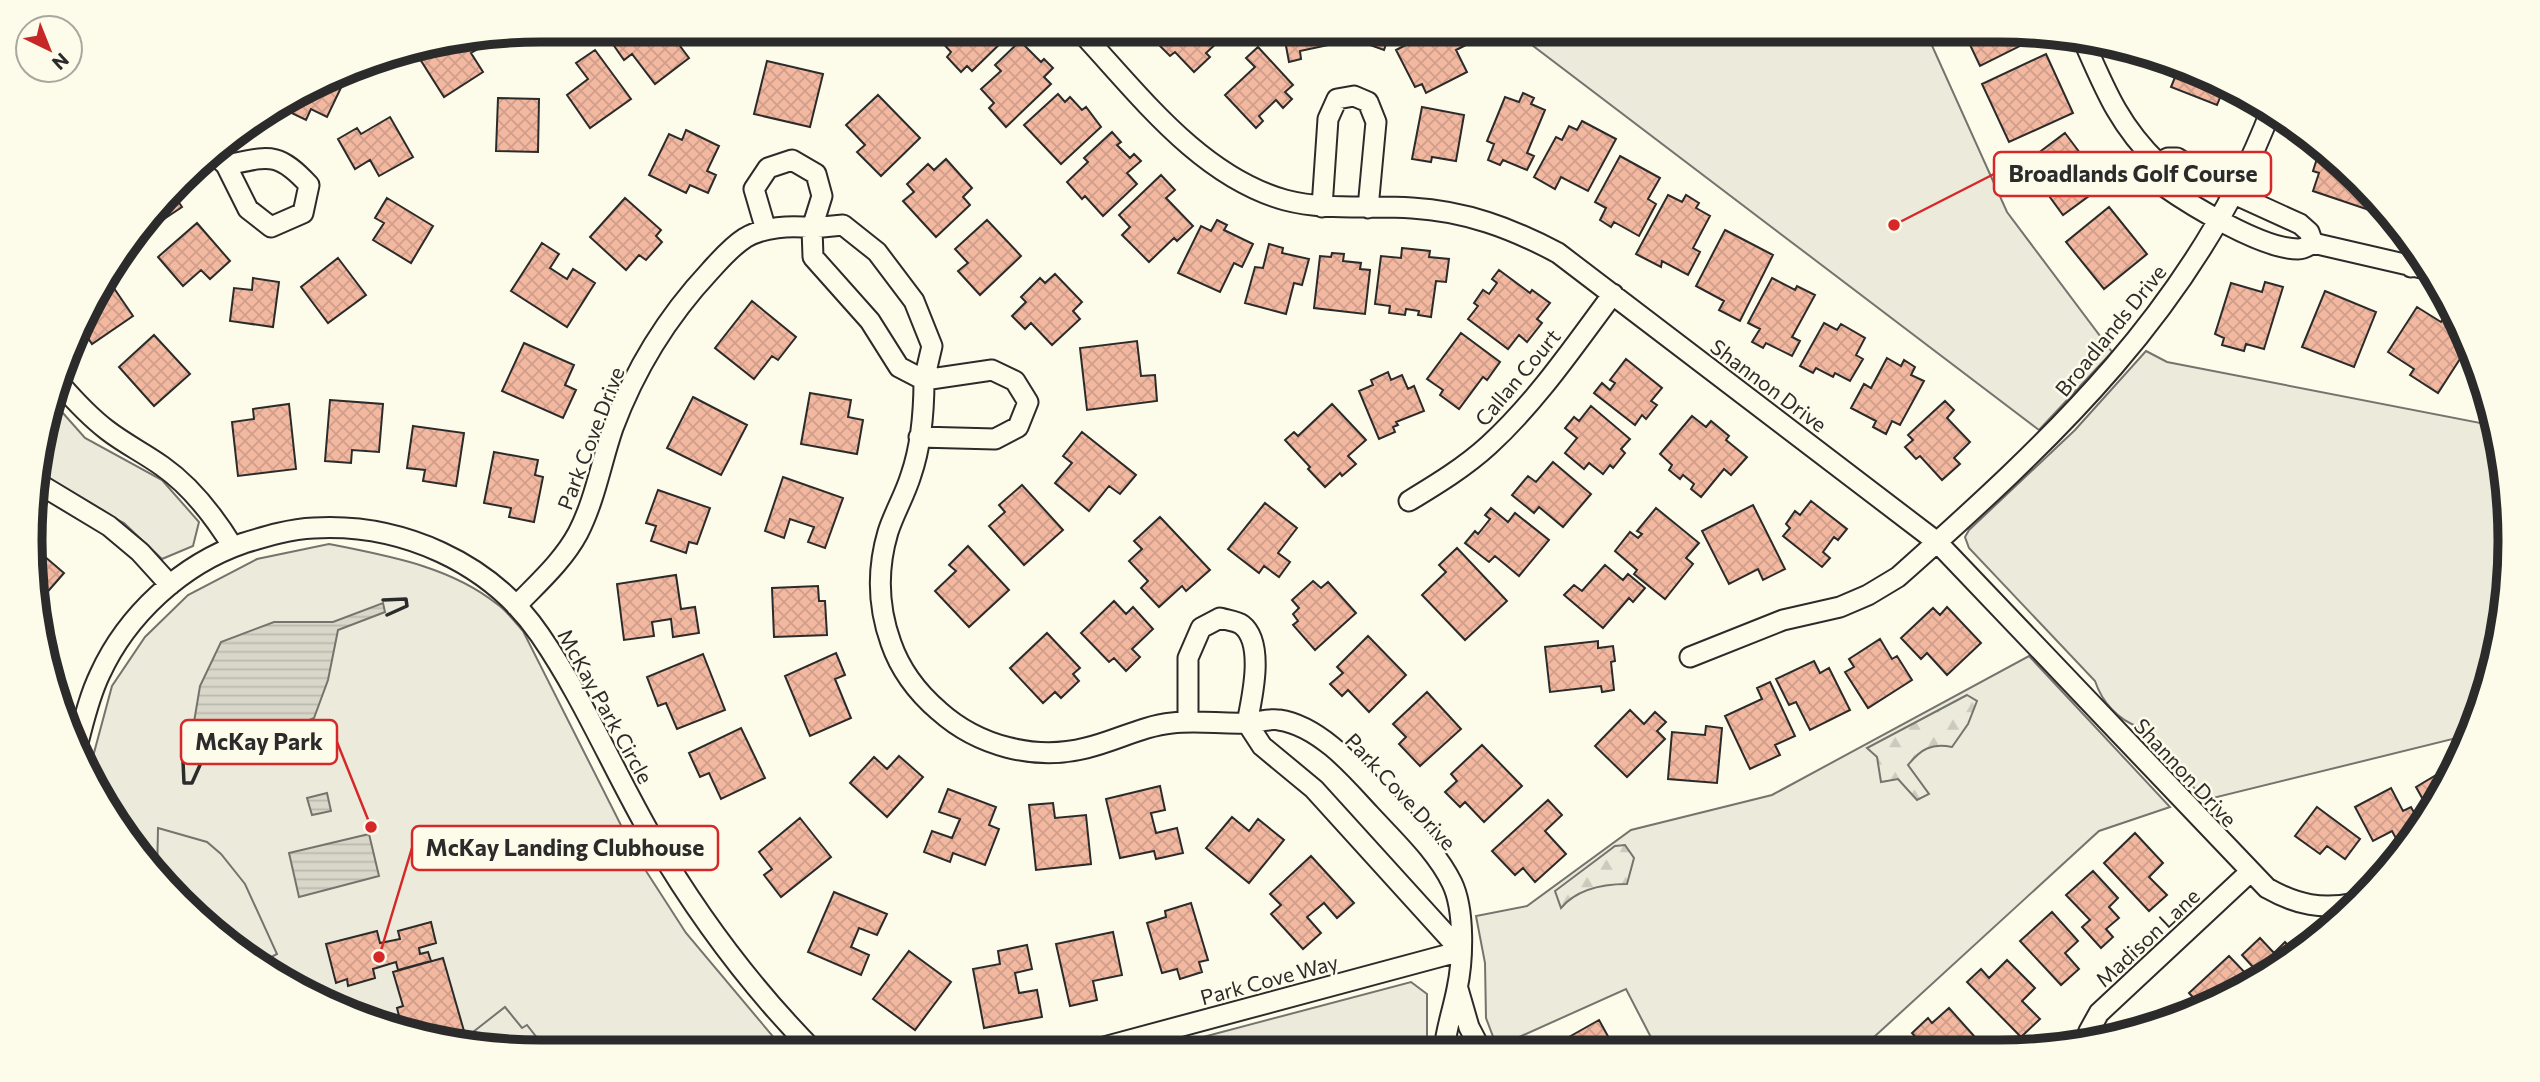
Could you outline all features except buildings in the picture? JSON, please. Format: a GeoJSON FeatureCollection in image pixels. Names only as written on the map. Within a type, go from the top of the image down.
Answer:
{"type":"FeatureCollection","features":[{"type":"Feature","properties":{"kind":"street","name":"Shannon Drive"},"geometry":{"type":"LineString","coordinates":[[1090,42],[1186,144],[1213,166],[1247,185],[1283,199],[1322,207],[1448,211],[1483,219],[1558,253],[1937,542],[2267,888],[2288,900],[2310,906],[2339,906]]}},
{"type":"Feature","properties":{"kind":"street"},"geometry":{"type":"LineString","coordinates":[[2088,51],[2121,120],[2138,143],[2158,163]]}},
{"type":"Feature","properties":{"kind":"street"},"geometry":{"type":"LineString","coordinates":[[1322,207],[1328,119],[1337,99],[1354,96],[1368,102],[1376,122],[1368,208]]}},
{"type":"Feature","properties":{"kind":"street","name":"Broadlands Drive"},"geometry":{"type":"LineString","coordinates":[[1690,657],[1783,620],[1840,607],[1868,595],[1898,577],[1937,542],[2072,415],[2119,363],[2158,313],[2219,220],[2266,120]]}},
{"type":"Feature","properties":{"kind":"street"},"geometry":{"type":"LineString","coordinates":[[2313,243],[2309,232],[2300,224],[2232,193],[2177,158],[2168,158],[2158,163],[2155,172],[2162,186],[2219,220],[2263,240],[2302,249],[2313,243],[2416,267]]}},
{"type":"Feature","properties":{"kind":"street"},"geometry":{"type":"LineString","coordinates":[[220,159],[226,165]]}},
{"type":"Feature","properties":{"kind":"street"},"geometry":{"type":"LineString","coordinates":[[765,230],[754,190],[768,168],[792,160],[816,174],[822,196],[811,228],[813,257],[870,321],[899,368],[924,380],[992,370],[1015,381],[1028,402],[1018,427],[995,439],[919,437]]}},
{"type":"Feature","properties":{"kind":"street","name":"Park Cove Drive"},"geometry":{"type":"LineString","coordinates":[[516,606],[556,565],[577,535],[589,508],[613,428],[635,377],[659,335],[692,290],[729,250],[746,237],[765,230],[843,225],[877,253],[914,301],[932,346],[924,380],[922,416],[912,474],[888,531],[881,560],[883,618],[891,646],[906,675],[926,700],[951,722],[998,745],[1030,751],[1058,752],[1084,748],[1140,729],[1173,723],[1247,723],[1278,720],[1307,730],[1346,759],[1433,853],[1453,885],[1459,907],[1461,951],[1457,988],[1446,1040]]}},
{"type":"Feature","properties":{"kind":"street","name":"Callan Court"},"geometry":{"type":"LineString","coordinates":[[1409,501],[1450,476],[1514,421],[1613,294]]}},
{"type":"Feature","properties":{"kind":"street"},"geometry":{"type":"LineString","coordinates":[[65,390],[81,408],[108,431],[163,467],[190,490],[217,521],[233,547]]}},
{"type":"Feature","properties":{"kind":"street"},"geometry":{"type":"LineString","coordinates":[[45,487],[108,526],[140,552],[170,585]]}},
{"type":"Feature","properties":{"kind":"street","name":"McKay Park Circle"},"geometry":{"type":"LineString","coordinates":[[80,733],[87,706],[100,673],[118,642],[143,610],[170,585],[203,562],[233,547],[277,533],[313,528],[349,528],[389,534],[428,546],[460,562],[490,582],[516,606],[539,633],[653,839],[695,906],[741,968],[804,1040]]}},
{"type":"Feature","properties":{"kind":"street"},"geometry":{"type":"LineString","coordinates":[[1188,723],[1188,658],[1200,628],[1220,618],[1242,625],[1255,646],[1253,688],[1247,723],[1262,746],[1314,789],[1461,951]]}},
{"type":"Feature","properties":{"kind":"street","name":"Madison Lane"},"geometry":{"type":"LineString","coordinates":[[2089,1031],[2099,1013],[2250,872]]}},
{"type":"Feature","properties":{"kind":"street","name":"Park Cove Way"},"geometry":{"type":"LineString","coordinates":[[1130,1040],[1461,951]]}},
{"type":"Feature","properties":{"kind":"street","name":"Park Cove Drive"},"geometry":{"type":"LineString","coordinates":[[1457,988],[1469,1027],[1476,1040]]}},
{"type":"Feature","properties":{"kind":"green space"},"geometry":{"type":"Polygon","coordinates":[[[1528,42],[1930,42],[2007,212],[2112,352],[2039,430],[1528,42]]]}},
{"type":"Feature","properties":{"kind":"green space"},"geometry":{"type":"Polygon","coordinates":[[[2146,351],[2167,362],[2484,424],[2497,508],[2497,574],[2494,606],[2481,670],[2457,738],[2205,800],[2139,727],[2124,720],[2112,709],[2095,681],[1969,548],[1965,537],[1969,530],[2075,430],[2146,351]]]}},
{"type":"Feature","properties":{"kind":"green space"},"geometry":{"type":"Polygon","coordinates":[[[60,409],[85,438],[162,480],[199,522],[193,546],[162,559],[124,523],[46,482],[60,409]]]}},
{"type":"Feature","properties":{"kind":"green space"},"geometry":{"type":"Polygon","coordinates":[[[329,544],[395,558],[438,571],[459,580],[501,607],[523,631],[637,857],[686,933],[776,1040],[508,1039],[476,1036],[412,1023],[350,1002],[291,973],[237,937],[188,894],[145,845],[92,760],[112,686],[145,637],[188,595],[257,559],[329,544]]]}},
{"type":"Feature","properties":{"kind":"green space"},"geometry":{"type":"Polygon","coordinates":[[[2029,656],[2170,807],[2099,831],[1871,1040],[1652,1040],[1626,989],[1513,1040],[1494,1040],[1486,1018],[1485,963],[1476,916],[1527,906],[1631,830],[1772,795],[2029,656]]]}},
{"type":"Feature","properties":{"kind":"green space"},"geometry":{"type":"Polygon","coordinates":[[[1967,695],[1977,701],[1968,724],[1952,747],[1927,748],[1908,765],[1929,794],[1917,800],[1898,779],[1881,782],[1877,757],[1867,748],[1967,695]]]}},
{"type":"Feature","properties":{"kind":"green space"},"geometry":{"type":"Polygon","coordinates":[[[1625,845],[1634,858],[1627,884],[1591,889],[1575,896],[1561,908],[1555,891],[1615,846],[1625,845]]]}},
{"type":"Feature","properties":{"kind":"green space"},"geometry":{"type":"Polygon","coordinates":[[[1411,982],[1427,994],[1427,1040],[1192,1040],[1411,982]]]}},
{"type":"Feature","properties":{"kind":"shaded area"},"geometry":{"type":"Polygon","coordinates":[[[383,603],[385,612],[338,630],[328,680],[314,718],[263,740],[236,736],[208,741],[199,762],[188,758],[200,686],[221,642],[274,622],[333,622],[383,603]]]}},
{"type":"Feature","properties":{"kind":"shaded area"},"geometry":{"type":"Polygon","coordinates":[[[327,793],[331,811],[312,815],[307,798],[327,793]]]}},
{"type":"Feature","properties":{"kind":"shaded area"},"geometry":{"type":"Polygon","coordinates":[[[158,828],[207,842],[221,854],[245,884],[277,954],[268,959],[237,937],[188,894],[157,860],[158,828]]]}},
{"type":"Feature","properties":{"kind":"shaded area"},"geometry":{"type":"Polygon","coordinates":[[[369,834],[379,876],[299,897],[289,853],[369,834]]]}},
{"type":"Feature","properties":{"kind":"shaded area"},"geometry":{"type":"Polygon","coordinates":[[[505,1007],[522,1028],[527,1025],[539,1040],[508,1039],[469,1035],[505,1007]]]}},
{"type":"Feature","properties":{"kind":"wall"},"geometry":{"type":"LineString","coordinates":[[383,600],[406,599],[407,606],[387,615]]}},
{"type":"Feature","properties":{"kind":"wall"},"geometry":{"type":"LineString","coordinates":[[183,761],[184,783],[192,783],[200,765]]}},
{"type":"Feature","properties":{"kind":"place","name":"Broadlands Golf Course"},"geometry":{"type":"Point","coordinates":[1894,225]}},
{"type":"Feature","properties":{"kind":"place","name":"McKay Park"},"geometry":{"type":"Point","coordinates":[371,827]}},
{"type":"Feature","properties":{"kind":"place","name":"McKay Landing Clubhouse"},"geometry":{"type":"Point","coordinates":[379,957]}}]}
